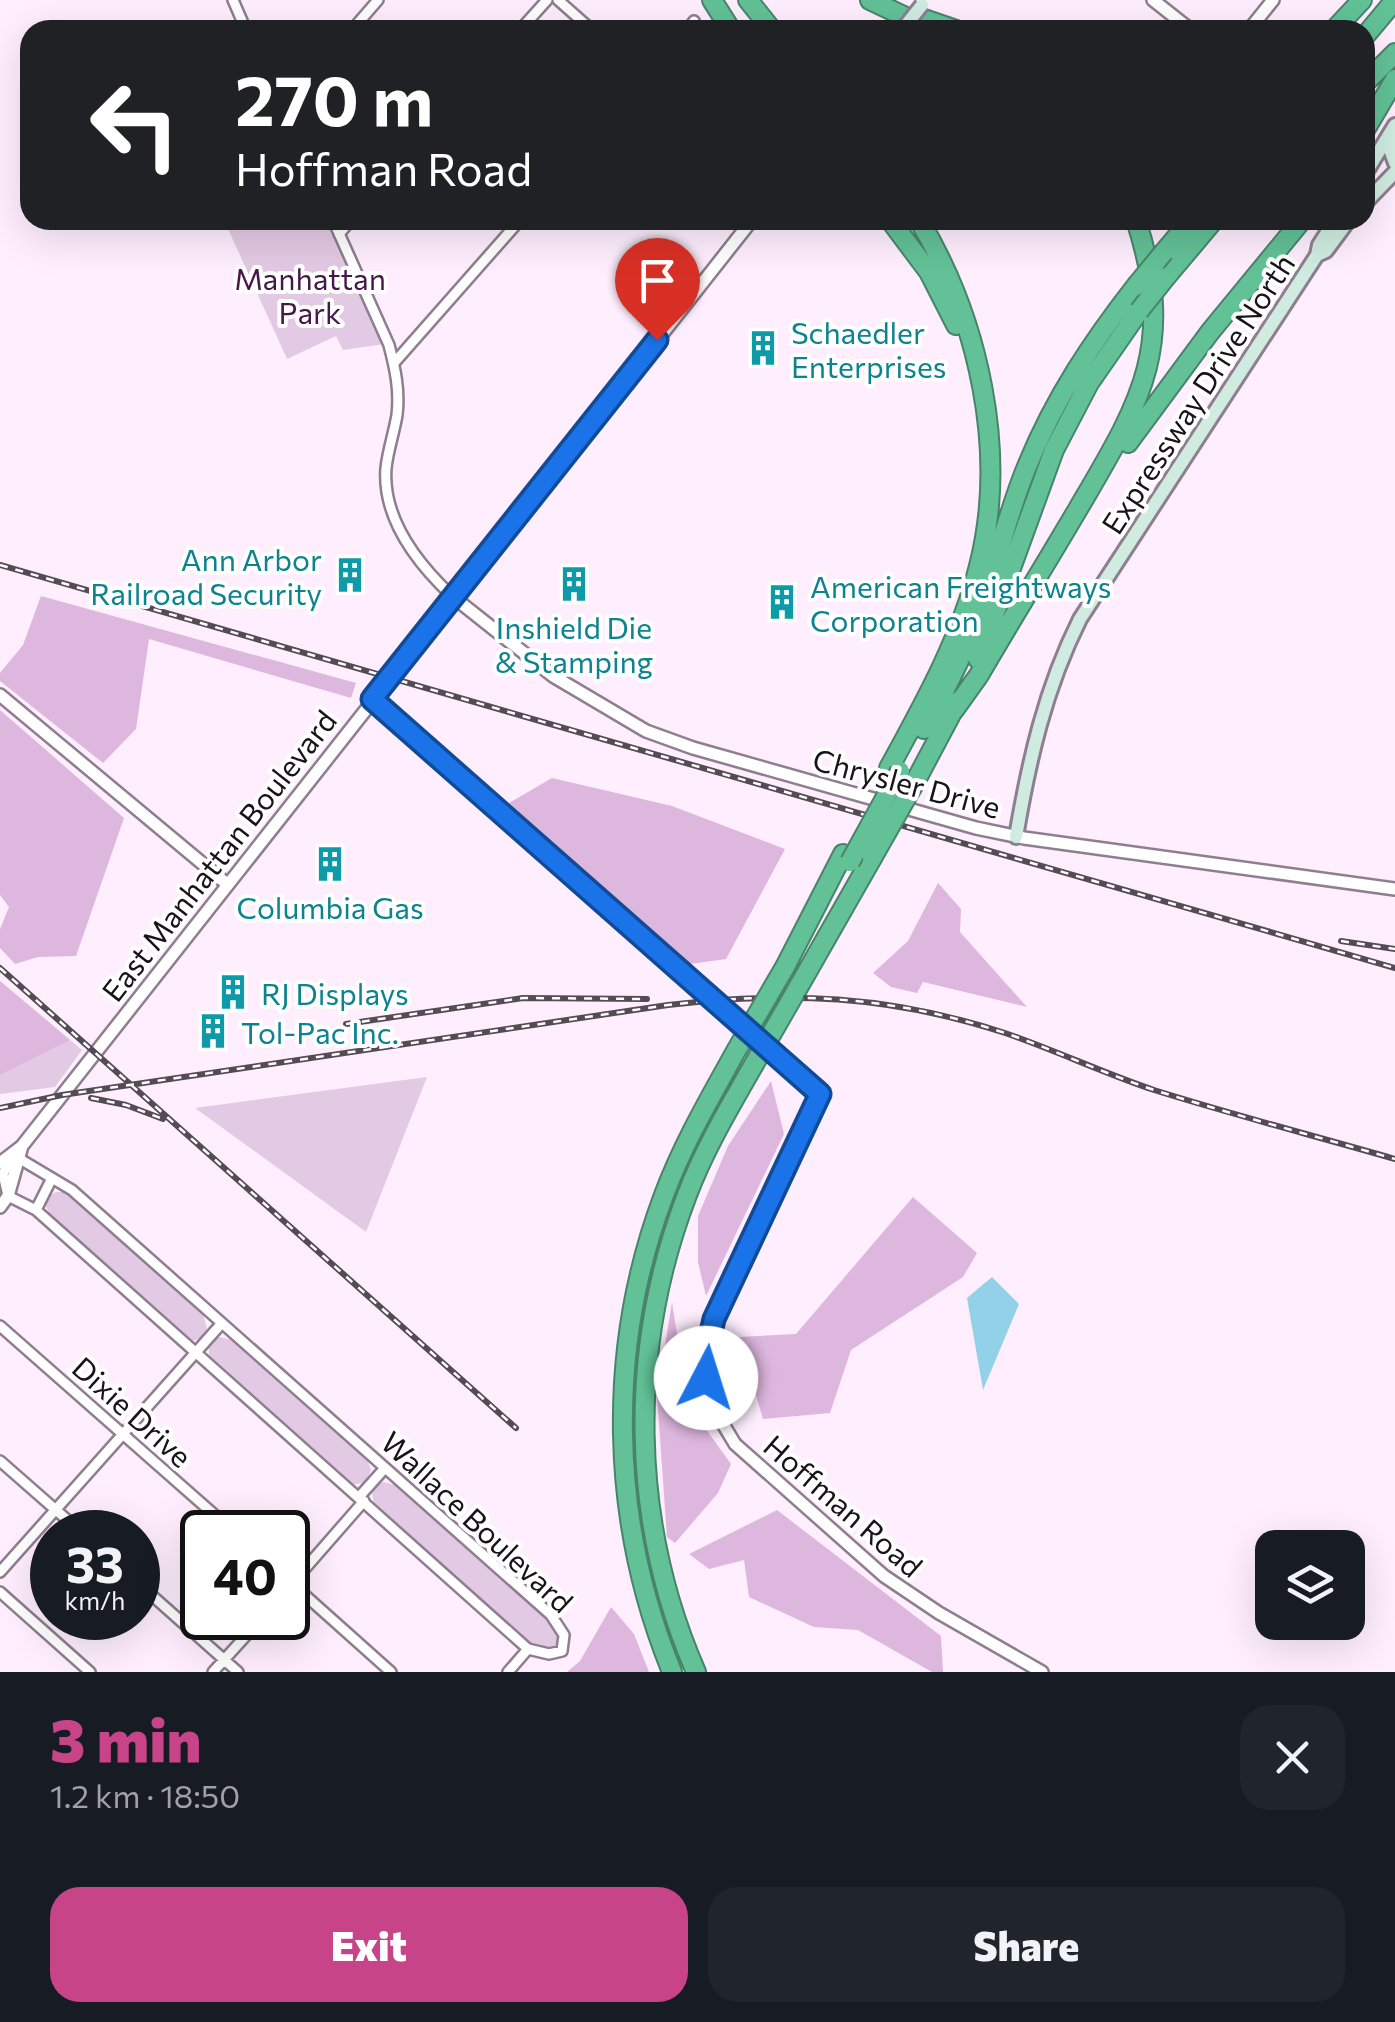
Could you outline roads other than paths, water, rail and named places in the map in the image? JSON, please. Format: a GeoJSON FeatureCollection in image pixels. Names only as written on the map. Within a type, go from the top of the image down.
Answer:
{"type":"FeatureCollection","features":[{"type":"Feature","properties":{"kind":"highway"},"geometry":{"type":"LineString","coordinates":[[748,0],[766,20]]}},
{"type":"Feature","properties":{"kind":"highway"},"geometry":{"type":"LineString","coordinates":[[870,0],[912,20]]}},
{"type":"Feature","properties":{"kind":"highway"},"geometry":{"type":"LineString","coordinates":[[1343,20],[1362,0]]}},
{"type":"Feature","properties":{"kind":"highway"},"geometry":{"type":"LineString","coordinates":[[1355,20],[1372,0]]}},
{"type":"Feature","properties":{"kind":"highway"},"geometry":{"type":"LineString","coordinates":[[1375,24],[1395,0]]}},
{"type":"Feature","properties":{"kind":"highway"},"geometry":{"type":"LineString","coordinates":[[892,10],[924,20]]}},
{"type":"Feature","properties":{"kind":"highway"},"geometry":{"type":"LineString","coordinates":[[1375,73],[1395,53]]}},
{"type":"Feature","properties":{"kind":"highway"},"geometry":{"type":"LineString","coordinates":[[1375,113],[1395,79]]}},
{"type":"Feature","properties":{"kind":"highway"},"geometry":{"type":"LineString","coordinates":[[898,230],[922,260],[944,299],[972,375],[984,481],[982,550]]}},
{"type":"Feature","properties":{"kind":"highway"},"geometry":{"type":"LineString","coordinates":[[696,1672],[673,1610],[648,1500],[645,1385],[662,1275],[697,1170],[872,858],[953,643],[982,550],[990,472],[981,384],[957,297],[925,230]]}},
{"type":"Feature","properties":{"kind":"highway"},"geometry":{"type":"LineString","coordinates":[[901,774],[978,675],[1129,422],[1148,366],[1153,319],[1138,230]]}},
{"type":"Feature","properties":{"kind":"highway"},"geometry":{"type":"LineString","coordinates":[[672,1672],[642,1583],[625,1479],[623,1396],[627,1341],[640,1274],[674,1171],[736,1052],[846,858],[901,774],[958,664],[985,596],[1015,498],[1043,430],[1088,350],[1182,230]]}},
{"type":"Feature","properties":{"kind":"highway"},"geometry":{"type":"LineString","coordinates":[[954,710],[988,635],[1036,494],[1061,436],[1098,369],[1139,311],[1206,230]]}},
{"type":"Feature","properties":{"kind":"highway"},"geometry":{"type":"LineString","coordinates":[[1087,493],[1103,480],[1210,332],[1294,230]]}},
{"type":"Feature","properties":{"kind":"main road"},"geometry":{"type":"LineString","coordinates":[[1375,158],[1395,125]]}},
{"type":"Feature","properties":{"kind":"main road"},"geometry":{"type":"LineString","coordinates":[[1395,138],[1391,152],[1395,164]]}},
{"type":"Feature","properties":{"kind":"main road"},"geometry":{"type":"LineString","coordinates":[[1375,193],[1395,172]]}},
{"type":"Feature","properties":{"kind":"main road","name":"Expressway Drive North"},"geometry":{"type":"LineString","coordinates":[[1016,837],[1041,715],[1080,619],[1317,255],[1329,230]]}},
{"type":"Feature","properties":{"kind":"main road","name":"Expressway Drive North"},"geometry":{"type":"LineString","coordinates":[[1317,255],[1326,251],[1342,230]]}},
{"type":"Feature","properties":{"kind":"street"},"geometry":{"type":"LineString","coordinates":[[361,20],[378,0]]}},
{"type":"Feature","properties":{"kind":"street"},"geometry":{"type":"LineString","coordinates":[[529,20],[547,0]]}},
{"type":"Feature","properties":{"kind":"street"},"geometry":{"type":"LineString","coordinates":[[558,0],[581,20]]}},
{"type":"Feature","properties":{"kind":"street"},"geometry":{"type":"LineString","coordinates":[[1152,0],[1177,20]]}},
{"type":"Feature","properties":{"kind":"street"},"geometry":{"type":"LineString","coordinates":[[1257,20],[1273,0]]}},
{"type":"Feature","properties":{"kind":"street"},"geometry":{"type":"LineString","coordinates":[[337,230],[390,345],[394,363],[398,403],[386,473],[388,496],[404,538],[452,596]]}},
{"type":"Feature","properties":{"kind":"street"},"geometry":{"type":"LineString","coordinates":[[339,234],[342,230]]}},
{"type":"Feature","properties":{"kind":"street"},"geometry":{"type":"LineString","coordinates":[[394,363],[511,230]]}},
{"type":"Feature","properties":{"kind":"street","name":"East Manhattan Boulevard"},"geometry":{"type":"LineString","coordinates":[[0,1164],[19,1152],[452,596],[744,230]]}},
{"type":"Feature","properties":{"kind":"street","name":"Chrysler Drive"},"geometry":{"type":"LineString","coordinates":[[452,596],[552,676],[646,731],[693,748],[1016,837],[1395,889]]}},
{"type":"Feature","properties":{"kind":"street"},"geometry":{"type":"LineString","coordinates":[[0,694],[227,884]]}},
{"type":"Feature","properties":{"kind":"street","name":"Hoffman Road"},"geometry":{"type":"LineString","coordinates":[[372,699],[820,1094],[714,1319],[705,1360],[714,1409],[735,1444],[884,1576],[939,1613],[1042,1672]]}},
{"type":"Feature","properties":{"kind":"street","name":"East Manhattan Boulevard"},"geometry":{"type":"LineString","coordinates":[[4,1201],[19,1152]]}},
{"type":"Feature","properties":{"kind":"street","name":"Wallace Boulevard"},"geometry":{"type":"LineString","coordinates":[[4,1201],[36,1210],[528,1649],[549,1654],[562,1650],[564,1636],[557,1622],[72,1190],[19,1152]]}},
{"type":"Feature","properties":{"kind":"street"},"geometry":{"type":"LineString","coordinates":[[36,1210],[52,1178]]}},
{"type":"Feature","properties":{"kind":"street"},"geometry":{"type":"LineString","coordinates":[[0,1461],[55,1510],[222,1322]]}},
{"type":"Feature","properties":{"kind":"street","name":"Dixie Drive"},"geometry":{"type":"LineString","coordinates":[[0,1326],[209,1510]]}},
{"type":"Feature","properties":{"kind":"street"},"geometry":{"type":"LineString","coordinates":[[310,1560],[385,1468]]}},
{"type":"Feature","properties":{"kind":"street"},"geometry":{"type":"LineString","coordinates":[[0,1572],[30,1538]]}},
{"type":"Feature","properties":{"kind":"street"},"geometry":{"type":"LineString","coordinates":[[0,1592],[90,1672]]}},
{"type":"Feature","properties":{"kind":"street"},"geometry":{"type":"LineString","coordinates":[[310,1602],[391,1672]]}},
{"type":"Feature","properties":{"kind":"street"},"geometry":{"type":"LineString","coordinates":[[160,1603],[238,1672]]}},
{"type":"Feature","properties":{"kind":"street"},"geometry":{"type":"LineString","coordinates":[[213,1672],[242,1640]]}},
{"type":"Feature","properties":{"kind":"street"},"geometry":{"type":"LineString","coordinates":[[508,1672],[528,1649]]}},
{"type":"Feature","properties":{"kind":"water"},"geometry":{"type":"Polygon","coordinates":[[[992,1277],[1019,1304],[983,1390],[967,1298],[992,1277]]]}},
{"type":"Feature","properties":{"kind":"railway"},"geometry":{"type":"LineString","coordinates":[[0,565],[1395,968]]}},
{"type":"Feature","properties":{"kind":"railway"},"geometry":{"type":"LineString","coordinates":[[1341,941],[1395,949]]}},
{"type":"Feature","properties":{"kind":"railway"},"geometry":{"type":"LineString","coordinates":[[0,968],[516,1428]]}},
{"type":"Feature","properties":{"kind":"railway"},"geometry":{"type":"LineString","coordinates":[[346,1024],[523,998],[647,999]]}},
{"type":"Feature","properties":{"kind":"railway"},"geometry":{"type":"LineString","coordinates":[[0,1108],[62,1095],[668,1005],[755,998],[838,999],[962,1020],[1154,1090],[1395,1159]]}},
{"type":"Feature","properties":{"kind":"railway"},"geometry":{"type":"LineString","coordinates":[[91,1098],[126,1105],[163,1119]]}},
{"type":"Feature","properties":{"kind":"place","name":"Schaedler Enterprises"},"geometry":{"type":"Point","coordinates":[763,348]}},
{"type":"Feature","properties":{"kind":"place","name":"Ann Arbor Railroad Security"},"geometry":{"type":"Point","coordinates":[350,575]}},
{"type":"Feature","properties":{"kind":"place","name":"Inshield Die & Stamping"},"geometry":{"type":"Point","coordinates":[574,584]}},
{"type":"Feature","properties":{"kind":"place","name":"American Freightways Corporation"},"geometry":{"type":"Point","coordinates":[782,602]}},
{"type":"Feature","properties":{"kind":"place","name":"Columbia Gas"},"geometry":{"type":"Point","coordinates":[330,864]}},
{"type":"Feature","properties":{"kind":"place","name":"RJ Displays"},"geometry":{"type":"Point","coordinates":[233,992]}},
{"type":"Feature","properties":{"kind":"place","name":"Tol-Pac Inc."},"geometry":{"type":"Point","coordinates":[213,1031]}},
{"type":"Feature","properties":{"kind":"park label","name":"Manhattan Park"},"geometry":{"type":"Point","coordinates":[310,294]}}]}
